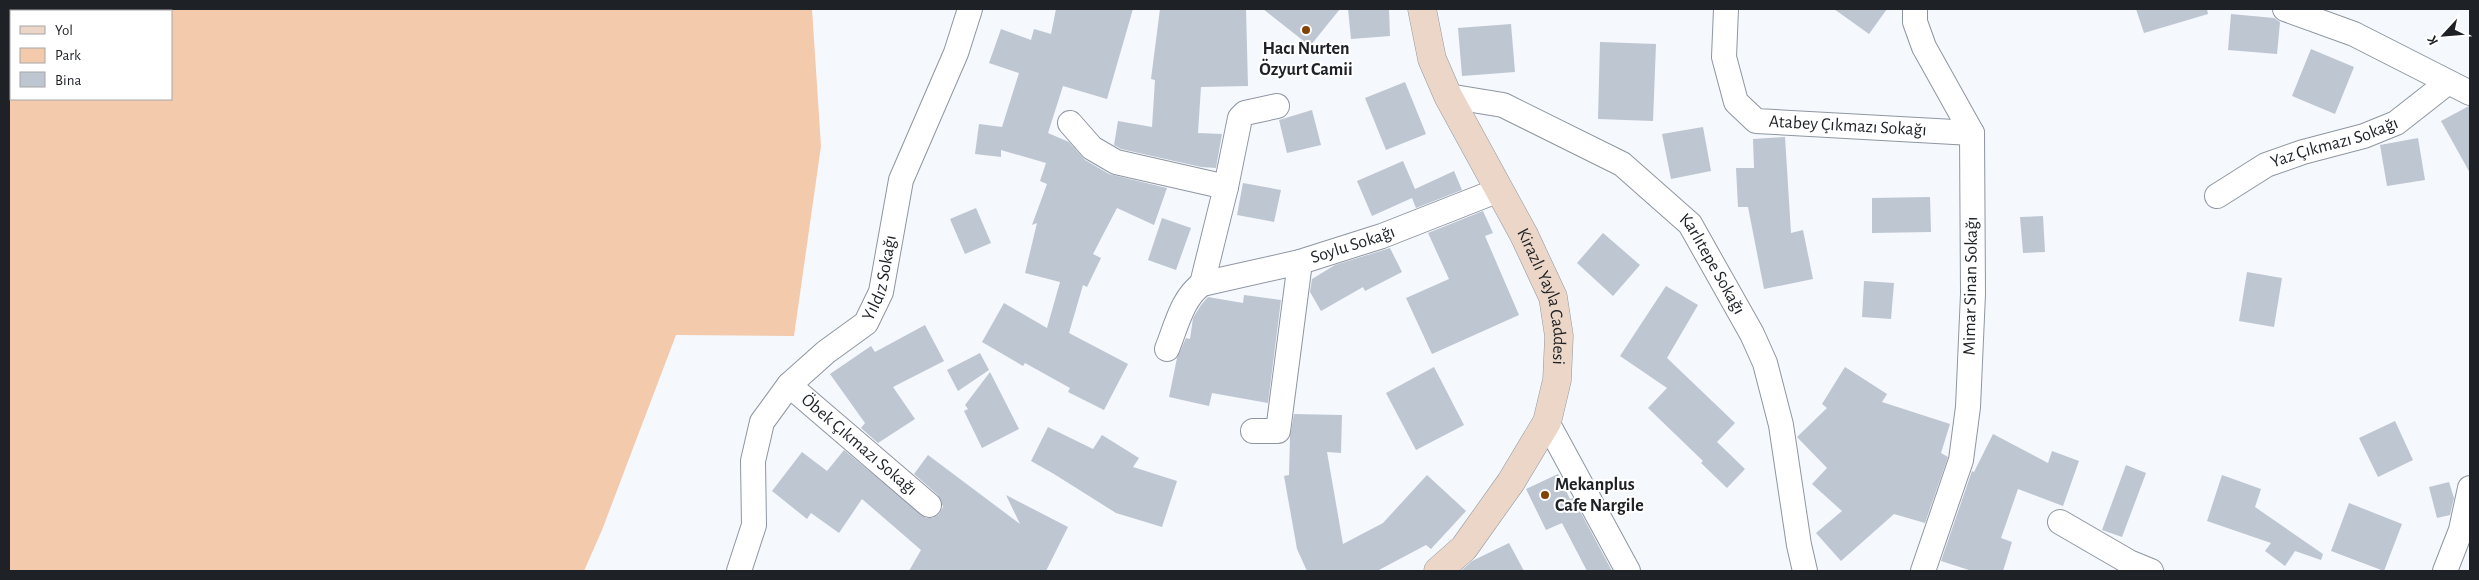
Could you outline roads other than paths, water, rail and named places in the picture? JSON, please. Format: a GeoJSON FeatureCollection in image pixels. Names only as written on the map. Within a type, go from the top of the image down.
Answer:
{"type":"FeatureCollection","features":[{"type":"Feature","properties":{"kind":"main road","name":"Kirazlı Yayla Caddesi"},"geometry":{"type":"LineString","coordinates":[[1422,9],[1432,59],[1448,96],[1524,235],[1552,297],[1559,336],[1557,380],[1547,422],[1512,482],[1464,548],[1438,571]]}},
{"type":"Feature","properties":{"kind":"street","name":"Yıldız Sokağı"},"geometry":{"type":"LineString","coordinates":[[739,571],[754,525],[753,461],[762,422],[789,385],[826,352],[866,323],[881,292],[901,180],[956,53],[970,9]]}},
{"type":"Feature","properties":{"kind":"street","name":"Atabey Çıkmazı Sokağı"},"geometry":{"type":"LineString","coordinates":[[1726,9],[1724,57],[1736,102],[1756,121],[1972,133]]}},
{"type":"Feature","properties":{"kind":"street","name":"Mimar Sinan Sokağı"},"geometry":{"type":"LineString","coordinates":[[1915,9],[1915,22],[1924,47],[1972,133],[1974,294],[1968,408],[1961,460],[1923,571]]}},
{"type":"Feature","properties":{"kind":"street"},"geometry":{"type":"LineString","coordinates":[[2285,9],[2354,34],[2447,83],[2470,93]]}},
{"type":"Feature","properties":{"kind":"street","name":"Yaz Çıkmazı Sokağı"},"geometry":{"type":"LineString","coordinates":[[2218,196],[2266,166],[2303,152],[2364,136],[2396,123],[2447,83]]}},
{"type":"Feature","properties":{"kind":"street","name":"Karlıtepe Sokağı"},"geometry":{"type":"LineString","coordinates":[[1448,96],[1503,105],[1622,164],[1690,224],[1752,334],[1766,363],[1781,426],[1799,545],[1805,571]]}},
{"type":"Feature","properties":{"kind":"street"},"geometry":{"type":"LineString","coordinates":[[1167,349],[1186,302],[1193,290],[1202,284],[1226,187],[1240,118],[1245,113],[1277,106]]}},
{"type":"Feature","properties":{"kind":"street"},"geometry":{"type":"LineString","coordinates":[[1070,123],[1092,148],[1116,162],[1226,187]]}},
{"type":"Feature","properties":{"kind":"street","name":"Soylu Sokağı"},"geometry":{"type":"LineString","coordinates":[[1202,284],[1300,262],[1382,236],[1499,190]]}},
{"type":"Feature","properties":{"kind":"street"},"geometry":{"type":"LineString","coordinates":[[1253,431],[1278,431],[1300,262]]}},
{"type":"Feature","properties":{"kind":"street","name":"Öbek Çıkmazı Sokağı"},"geometry":{"type":"LineString","coordinates":[[789,385],[929,505]]}},
{"type":"Feature","properties":{"kind":"street"},"geometry":{"type":"LineString","coordinates":[[1547,422],[1628,571]]}},
{"type":"Feature","properties":{"kind":"street"},"geometry":{"type":"LineString","coordinates":[[2445,571],[2460,530],[2470,488]]}},
{"type":"Feature","properties":{"kind":"street"},"geometry":{"type":"LineString","coordinates":[[2060,522],[2129,562],[2151,571]]}},
{"type":"Feature","properties":{"kind":"place","name":"Hacı Nurten Özyurt Camii"},"geometry":{"type":"Point","coordinates":[1306,30]}},
{"type":"Feature","properties":{"kind":"place","name":"Mekanplus Cafe Nargile"},"geometry":{"type":"Point","coordinates":[1545,495]}}]}
